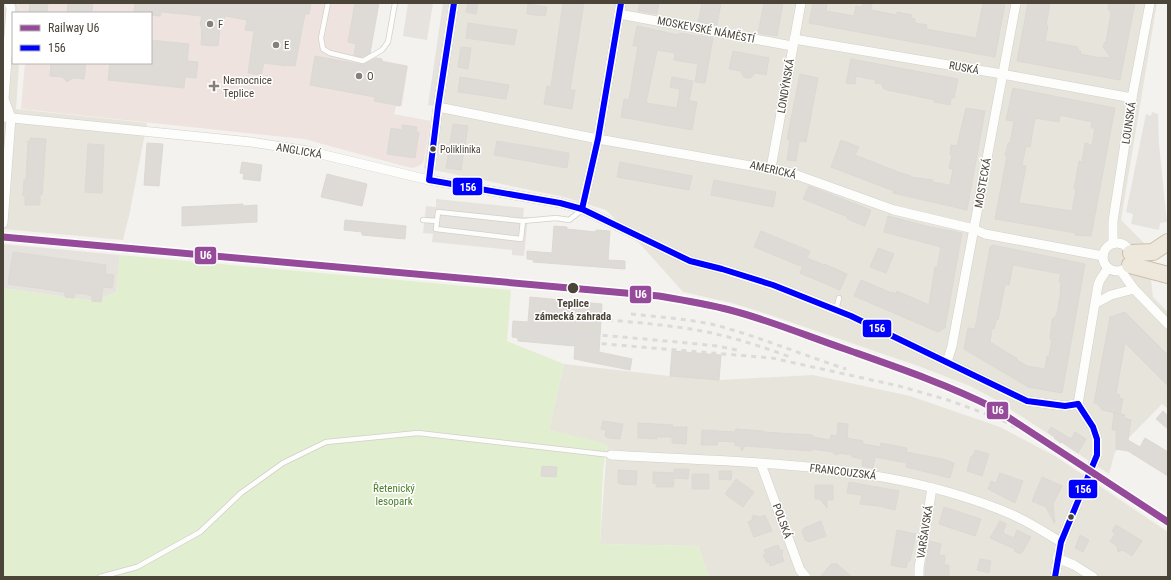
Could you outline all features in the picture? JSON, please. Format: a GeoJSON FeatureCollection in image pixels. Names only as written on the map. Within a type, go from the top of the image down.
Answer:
{"type":"FeatureCollection","features":[{"type":"Feature","properties":{"kind":"highway"},"geometry":{"type":"LineString","coordinates":[[1127,263],[1153,252],[1168,242]]}},
{"type":"Feature","properties":{"kind":"highway"},"geometry":{"type":"LineString","coordinates":[[1127,263],[1168,275]]}},
{"type":"Feature","properties":{"kind":"street"},"geometry":{"type":"LineString","coordinates":[[3,219],[7,117],[4,99],[11,8],[9,3]]}},
{"type":"Feature","properties":{"kind":"street"},"geometry":{"type":"LineString","coordinates":[[429,180],[438,107],[454,3]]}},
{"type":"Feature","properties":{"kind":"street"},"geometry":{"type":"LineString","coordinates":[[582,209],[598,138],[621,3]]}},
{"type":"Feature","properties":{"kind":"street","name":"LONDÝNSKÁ"},"geometry":{"type":"LineString","coordinates":[[771,168],[801,3]]}},
{"type":"Feature","properties":{"kind":"street","name":"MOSTECKÁ"},"geometry":{"type":"LineString","coordinates":[[947,362],[952,346],[1016,3]]}},
{"type":"Feature","properties":{"kind":"street","name":"LOUNSKÁ"},"geometry":{"type":"LineString","coordinates":[[1113,244],[1113,221],[1132,98],[1150,3]]}},
{"type":"Feature","properties":{"kind":"street","name":"MOSKEVSKÉ NÁMĚSTÍ"},"geometry":{"type":"LineString","coordinates":[[620,14],[793,43]]}},
{"type":"Feature","properties":{"kind":"street","name":"RUSKÁ"},"geometry":{"type":"LineString","coordinates":[[793,43],[1002,74],[1132,98]]}},
{"type":"Feature","properties":{"kind":"street","name":"AMERICKÁ"},"geometry":{"type":"LineString","coordinates":[[438,107],[598,138],[771,168],[791,173],[894,210],[974,229],[985,234],[1103,256]]}},
{"type":"Feature","properties":{"kind":"street","name":"ANGLICKÁ"},"geometry":{"type":"LineString","coordinates":[[7,117],[251,142],[308,151],[429,180],[560,203],[582,209],[690,261],[722,269],[773,285],[836,310],[1027,401],[1065,406],[1078,404]]}},
{"type":"Feature","properties":{"kind":"street"},"geometry":{"type":"LineString","coordinates":[[1127,263],[1115,271],[1108,268],[1104,263],[1103,256],[1106,248],[1113,244],[1123,244],[1128,247],[1127,263],[1134,289],[1168,324]]}},
{"type":"Feature","properties":{"kind":"street"},"geometry":{"type":"LineString","coordinates":[[1055,577],[1057,558],[1061,542],[1097,455],[1098,439],[1093,427],[1078,404],[1100,280],[1108,268]]}},
{"type":"Feature","properties":{"kind":"street"},"geometry":{"type":"LineString","coordinates":[[1096,303],[1111,295],[1134,289]]}},
{"type":"Feature","properties":{"kind":"street","name":"FRANCOUZSKÁ"},"geometry":{"type":"LineString","coordinates":[[611,455],[831,469],[879,476],[932,488],[972,500],[1019,518],[1061,542]]}},
{"type":"Feature","properties":{"kind":"street","name":"POLSKÁ"},"geometry":{"type":"LineString","coordinates":[[761,464],[800,570],[806,577]]}},
{"type":"Feature","properties":{"kind":"street","name":"VARŠAVSKÁ"},"geometry":{"type":"LineString","coordinates":[[919,577],[919,568],[932,488]]}},
{"type":"Feature","properties":{"kind":"street"},"geometry":{"type":"LineString","coordinates":[[1057,558],[1074,565],[1094,577]]}},
{"type":"Feature","properties":{"kind":"lane"},"geometry":{"type":"LineString","coordinates":[[328,3],[321,38],[323,49],[330,54],[363,60],[382,50],[388,42],[395,3]]}},
{"type":"Feature","properties":{"kind":"lane"},"geometry":{"type":"LineString","coordinates":[[523,221],[521,239],[436,229],[438,212],[523,221],[556,218],[569,220],[582,209]]}},
{"type":"Feature","properties":{"kind":"lane"},"geometry":{"type":"LineString","coordinates":[[422,220],[437,221]]}},
{"type":"Feature","properties":{"kind":"lane"},"geometry":{"type":"LineString","coordinates":[[836,310],[839,298]]}},
{"type":"Feature","properties":{"kind":"lane"},"geometry":{"type":"LineString","coordinates":[[100,577],[137,567],[200,532],[241,493],[283,463],[326,442],[418,433],[611,455]]}},
{"type":"Feature","properties":{"kind":"shaded area"},"geometry":{"type":"Polygon","coordinates":[[[3,3],[16,3],[21,12],[12,12],[12,64],[19,64],[16,109],[147,123],[123,240],[3,229],[3,3]]]}},
{"type":"Feature","properties":{"kind":"shaded area","name":"Nemocnice Teplice"},"geometry":{"type":"Polygon","coordinates":[[[17,3],[373,3],[364,56],[408,66],[402,106],[396,106],[394,114],[431,121],[424,160],[422,164],[414,168],[304,139],[21,109],[25,64],[152,64],[152,12],[22,12],[17,3]]]}},
{"type":"Feature","properties":{"kind":"shaded area"},"geometry":{"type":"Polygon","coordinates":[[[408,3],[433,3],[427,40],[403,36],[408,3]]]}},
{"type":"Feature","properties":{"kind":"shaded area"},"geometry":{"type":"Polygon","coordinates":[[[443,3],[451,3],[435,106],[428,105],[443,3]]]}},
{"type":"Feature","properties":{"kind":"shaded area"},"geometry":{"type":"Polygon","coordinates":[[[448,3],[1157,3],[1121,220],[1147,246],[1153,297],[1168,312],[1168,409],[1162,404],[1115,452],[1109,474],[998,401],[970,386],[921,367],[770,315],[732,303],[683,292],[641,245],[606,210],[564,197],[424,168],[448,3]]]}},
{"type":"Feature","properties":{"kind":"shaded area"},"geometry":{"type":"Polygon","coordinates":[[[1152,112],[1158,114],[1159,144],[1167,222],[1160,223],[1159,230],[1131,224],[1133,214],[1126,212],[1146,114],[1151,116],[1152,112]]]}},
{"type":"Feature","properties":{"kind":"shaded area"},"geometry":{"type":"Polygon","coordinates":[[[436,199],[524,208],[523,217],[528,217],[524,256],[512,255],[512,250],[432,242],[433,234],[423,233],[426,206],[436,207],[436,199]]]}},
{"type":"Feature","properties":{"kind":"shaded area"},"geometry":{"type":"Polygon","coordinates":[[[3,244],[120,255],[116,292],[95,301],[3,288],[3,244]]]}},
{"type":"Feature","properties":{"kind":"shaded area"},"geometry":{"type":"Polygon","coordinates":[[[564,364],[719,380],[813,375],[910,396],[1000,427],[1055,456],[1168,532],[1168,577],[709,577],[698,546],[600,544],[607,445],[549,430],[564,364]]]}},
{"type":"Feature","properties":{"kind":"green space","name":"Řetenický lesopark"},"geometry":{"type":"Polygon","coordinates":[[[120,255],[511,290],[507,341],[564,364],[549,430],[607,444],[603,470],[600,544],[698,546],[709,577],[3,577],[3,288],[95,301],[116,292],[120,255]]]}},
{"type":"Feature","properties":{"kind":"building"},"geometry":{"type":"Polygon","coordinates":[[[30,3],[48,3],[47,12],[29,12],[30,3]]]}},
{"type":"Feature","properties":{"kind":"building"},"geometry":{"type":"Polygon","coordinates":[[[68,3],[93,3],[91,12],[67,12],[68,3]]]}},
{"type":"Feature","properties":{"kind":"building","name":"E"},"geometry":{"type":"Polygon","coordinates":[[[135,3],[311,3],[309,14],[305,14],[295,66],[264,63],[261,75],[248,73],[254,31],[245,30],[247,20],[225,16],[224,19],[221,18],[218,46],[201,45],[202,29],[200,24],[202,16],[161,12],[161,15],[159,16],[152,15],[152,12],[134,12],[135,3]]]}},
{"type":"Feature","properties":{"kind":"building"},"geometry":{"type":"Polygon","coordinates":[[[355,3],[379,3],[370,53],[362,57],[354,55],[356,44],[348,42],[355,3]]]}},
{"type":"Feature","properties":{"kind":"building"},"geometry":{"type":"Polygon","coordinates":[[[468,3],[478,3],[476,14],[466,12],[468,3]]]}},
{"type":"Feature","properties":{"kind":"building"},"geometry":{"type":"Polygon","coordinates":[[[563,3],[584,3],[570,90],[575,90],[572,109],[544,104],[547,86],[551,87],[563,3]]]}},
{"type":"Feature","properties":{"kind":"building"},"geometry":{"type":"Polygon","coordinates":[[[640,3],[659,3],[657,14],[638,11],[640,3]]]}},
{"type":"Feature","properties":{"kind":"building"},"geometry":{"type":"Polygon","coordinates":[[[702,3],[721,3],[717,25],[698,23],[702,3]]]}},
{"type":"Feature","properties":{"kind":"building"},"geometry":{"type":"Polygon","coordinates":[[[764,3],[783,3],[777,36],[758,33],[764,3]]]}},
{"type":"Feature","properties":{"kind":"building"},"geometry":{"type":"Polygon","coordinates":[[[813,3],[827,3],[826,11],[854,16],[856,6],[862,7],[863,3],[872,4],[871,10],[897,15],[897,12],[912,15],[911,18],[915,19],[915,23],[927,25],[926,29],[976,38],[983,3],[1005,3],[995,57],[809,23],[813,3]]]}},
{"type":"Feature","properties":{"kind":"building"},"geometry":{"type":"Polygon","coordinates":[[[1028,3],[1050,3],[1045,41],[1078,47],[1078,51],[1081,51],[1080,54],[1101,58],[1111,58],[1103,47],[1104,43],[1106,42],[1111,13],[1108,9],[1109,3],[1135,3],[1120,80],[1017,61],[1028,3]]]}},
{"type":"Feature","properties":{"kind":"building"},"geometry":{"type":"Polygon","coordinates":[[[528,4],[547,7],[545,16],[527,14],[528,4]]]}},
{"type":"Feature","properties":{"kind":"building"},"geometry":{"type":"Polygon","coordinates":[[[468,23],[517,30],[514,45],[466,38],[468,23]]]}},
{"type":"Feature","properties":{"kind":"building"},"geometry":{"type":"Polygon","coordinates":[[[637,26],[678,35],[679,33],[713,38],[705,83],[695,82],[698,64],[674,60],[675,53],[657,50],[646,103],[677,108],[680,89],[670,87],[672,77],[693,81],[689,101],[697,102],[692,130],[621,117],[624,99],[629,100],[638,46],[633,46],[637,26]]]}},
{"type":"Feature","properties":{"kind":"building"},"geometry":{"type":"Polygon","coordinates":[[[152,40],[189,44],[187,61],[198,62],[196,78],[185,77],[184,88],[108,80],[110,64],[152,64],[152,40]]]}},
{"type":"Feature","properties":{"kind":"building"},"geometry":{"type":"Polygon","coordinates":[[[461,47],[471,48],[468,69],[458,67],[461,47]]]}},
{"type":"Feature","properties":{"kind":"building"},"geometry":{"type":"Polygon","coordinates":[[[733,51],[769,58],[766,75],[755,73],[751,78],[746,78],[743,76],[741,71],[729,69],[733,51]]]}},
{"type":"Feature","properties":{"kind":"building","name":"O"},"geometry":{"type":"Polygon","coordinates":[[[315,56],[363,65],[376,58],[382,59],[382,62],[407,66],[400,106],[374,101],[375,97],[310,85],[315,56]]]}},
{"type":"Feature","properties":{"kind":"building"},"geometry":{"type":"Polygon","coordinates":[[[851,59],[958,79],[954,98],[951,98],[950,105],[934,102],[935,100],[887,90],[883,88],[882,84],[875,83],[876,80],[856,76],[855,84],[846,83],[851,59]]]}},
{"type":"Feature","properties":{"kind":"building"},"geometry":{"type":"Polygon","coordinates":[[[51,64],[86,64],[84,79],[73,78],[67,82],[62,77],[50,76],[51,64]]]}},
{"type":"Feature","properties":{"kind":"building"},"geometry":{"type":"Polygon","coordinates":[[[800,74],[818,78],[806,142],[799,141],[796,161],[787,160],[790,140],[787,139],[800,74]]]}},
{"type":"Feature","properties":{"kind":"building"},"geometry":{"type":"Polygon","coordinates":[[[460,77],[509,85],[506,99],[458,92],[460,77]]]}},
{"type":"Feature","properties":{"kind":"building"},"geometry":{"type":"Polygon","coordinates":[[[1013,88],[1115,108],[1091,236],[1075,235],[1076,233],[995,219],[1007,156],[1005,156],[1008,143],[1010,143],[1014,121],[1006,120],[1013,88]],[[1060,115],[1059,122],[1035,118],[1030,147],[1026,146],[1022,165],[1026,166],[1019,203],[1072,211],[1079,161],[1082,162],[1085,143],[1092,145],[1095,128],[1091,128],[1092,122],[1060,115]]]}},
{"type":"Feature","properties":{"kind":"building"},"geometry":{"type":"Polygon","coordinates":[[[966,108],[985,111],[967,210],[893,193],[894,191],[831,167],[841,140],[859,147],[855,155],[911,177],[933,180],[932,182],[950,185],[953,169],[949,168],[952,155],[950,155],[951,145],[957,146],[966,108]]]}},
{"type":"Feature","properties":{"kind":"building"},"geometry":{"type":"Polygon","coordinates":[[[453,124],[468,126],[461,170],[446,168],[453,124]]]}},
{"type":"Feature","properties":{"kind":"building"},"geometry":{"type":"Polygon","coordinates":[[[402,125],[417,127],[416,132],[419,132],[415,158],[387,154],[391,128],[402,130],[402,125]]]}},
{"type":"Feature","properties":{"kind":"building"},"geometry":{"type":"Polygon","coordinates":[[[30,138],[46,139],[40,205],[25,205],[25,196],[23,196],[24,180],[26,180],[28,141],[30,142],[30,138]]]}},
{"type":"Feature","properties":{"kind":"building"},"geometry":{"type":"Polygon","coordinates":[[[497,141],[569,153],[567,168],[494,155],[497,141]]]}},
{"type":"Feature","properties":{"kind":"building"},"geometry":{"type":"Polygon","coordinates":[[[147,143],[163,144],[159,186],[144,185],[147,143]]]}},
{"type":"Feature","properties":{"kind":"building"},"geometry":{"type":"Polygon","coordinates":[[[88,144],[104,145],[102,193],[85,192],[88,144]]]}},
{"type":"Feature","properties":{"kind":"building"},"geometry":{"type":"Polygon","coordinates":[[[242,162],[262,165],[260,181],[243,179],[244,174],[240,173],[242,162]]]}},
{"type":"Feature","properties":{"kind":"building"},"geometry":{"type":"Polygon","coordinates":[[[620,162],[692,176],[689,190],[617,177],[620,162]]]}},
{"type":"Feature","properties":{"kind":"building"},"geometry":{"type":"Polygon","coordinates":[[[327,174],[367,184],[362,206],[321,197],[327,174]]]}},
{"type":"Feature","properties":{"kind":"building"},"geometry":{"type":"Polygon","coordinates":[[[714,180],[776,192],[773,207],[711,195],[714,180]]]}},
{"type":"Feature","properties":{"kind":"building"},"geometry":{"type":"Polygon","coordinates":[[[809,186],[871,210],[865,226],[847,219],[848,217],[803,199],[809,186]]]}},
{"type":"Feature","properties":{"kind":"building"},"geometry":{"type":"Polygon","coordinates":[[[243,204],[243,206],[257,205],[257,222],[182,226],[182,207],[243,204]]]}},
{"type":"Feature","properties":{"kind":"building"},"geometry":{"type":"Polygon","coordinates":[[[888,216],[930,227],[962,233],[945,328],[938,332],[854,296],[861,280],[892,293],[893,292],[896,294],[897,291],[929,305],[935,267],[937,267],[941,247],[884,232],[888,216]]]}},
{"type":"Feature","properties":{"kind":"building"},"geometry":{"type":"Polygon","coordinates":[[[345,220],[406,226],[405,239],[362,235],[362,232],[344,230],[345,220]]]}},
{"type":"Feature","properties":{"kind":"building"},"geometry":{"type":"Polygon","coordinates":[[[554,226],[596,232],[596,230],[610,231],[608,260],[625,261],[625,269],[533,262],[534,260],[527,259],[527,251],[552,253],[554,226]]]}},
{"type":"Feature","properties":{"kind":"building"},"geometry":{"type":"Polygon","coordinates":[[[761,231],[810,251],[807,258],[847,274],[840,290],[800,273],[803,267],[754,247],[761,231]]]}},
{"type":"Feature","properties":{"kind":"building"},"geometry":{"type":"Polygon","coordinates":[[[993,245],[1085,264],[1062,393],[1028,387],[964,349],[968,328],[975,329],[990,247],[993,245]],[[1013,265],[1009,285],[1005,285],[998,320],[996,320],[994,329],[992,328],[990,342],[1027,366],[1045,369],[1052,339],[1050,339],[1052,320],[1057,314],[1061,291],[1061,282],[1059,282],[1061,274],[1013,265]]]}},
{"type":"Feature","properties":{"kind":"building"},"geometry":{"type":"Polygon","coordinates":[[[878,248],[894,254],[886,273],[870,267],[878,248]]]}},
{"type":"Feature","properties":{"kind":"building"},"geometry":{"type":"Polygon","coordinates":[[[13,252],[106,265],[105,274],[114,275],[112,288],[103,287],[101,302],[92,301],[92,296],[86,294],[75,293],[74,298],[65,297],[65,292],[8,284],[13,252]]]}},
{"type":"Feature","properties":{"kind":"building"},"geometry":{"type":"Polygon","coordinates":[[[530,297],[602,304],[599,352],[632,359],[630,370],[574,359],[575,346],[518,341],[518,338],[512,337],[513,321],[528,322],[530,297]]]}},
{"type":"Feature","properties":{"kind":"building"},"geometry":{"type":"Polygon","coordinates":[[[1125,312],[1168,355],[1168,386],[1125,343],[1116,394],[1120,395],[1119,398],[1123,399],[1120,414],[1102,410],[1097,403],[1094,403],[1110,317],[1125,312]]]}},
{"type":"Feature","properties":{"kind":"building"},"geometry":{"type":"Polygon","coordinates":[[[672,351],[721,355],[719,380],[670,376],[672,351]]]}},
{"type":"Feature","properties":{"kind":"building"},"geometry":{"type":"Polygon","coordinates":[[[1163,411],[1168,416],[1168,429],[1156,419],[1163,411]]]}},
{"type":"Feature","properties":{"kind":"building"},"geometry":{"type":"Polygon","coordinates":[[[1114,413],[1125,415],[1124,418],[1131,420],[1128,440],[1140,447],[1145,438],[1168,452],[1168,476],[1128,451],[1116,449],[1116,430],[1112,430],[1114,413]]]}},
{"type":"Feature","properties":{"kind":"building"},"geometry":{"type":"Polygon","coordinates":[[[603,421],[623,424],[620,439],[608,438],[605,436],[606,430],[601,429],[603,421]]]}},
{"type":"Feature","properties":{"kind":"building"},"geometry":{"type":"Polygon","coordinates":[[[638,423],[687,427],[686,444],[672,443],[672,437],[657,437],[657,439],[638,438],[638,423]]]}},
{"type":"Feature","properties":{"kind":"building"},"geometry":{"type":"Polygon","coordinates":[[[838,423],[848,424],[847,438],[863,441],[863,444],[880,447],[881,443],[907,448],[906,452],[943,459],[954,463],[950,478],[906,467],[907,463],[875,457],[873,468],[862,466],[863,459],[852,457],[851,455],[840,453],[838,455],[834,454],[833,452],[812,449],[812,451],[745,446],[742,451],[740,446],[735,446],[735,442],[718,441],[717,445],[701,445],[702,430],[735,432],[736,429],[763,431],[813,435],[813,437],[830,440],[831,435],[837,436],[838,423]]]}},
{"type":"Feature","properties":{"kind":"building"},"geometry":{"type":"Polygon","coordinates":[[[1051,427],[1071,439],[1075,432],[1086,439],[1078,453],[1054,438],[1055,437],[1048,432],[1051,427]]]}},
{"type":"Feature","properties":{"kind":"building"},"geometry":{"type":"Polygon","coordinates":[[[975,450],[989,454],[982,476],[967,471],[971,456],[973,456],[975,450]]]}},
{"type":"Feature","properties":{"kind":"building"},"geometry":{"type":"Polygon","coordinates":[[[542,466],[557,467],[556,477],[541,476],[542,466]]]}},
{"type":"Feature","properties":{"kind":"building"},"geometry":{"type":"Polygon","coordinates":[[[674,469],[689,469],[688,479],[674,478],[673,487],[656,487],[657,484],[653,483],[653,472],[674,473],[674,469]]]}},
{"type":"Feature","properties":{"kind":"building"},"geometry":{"type":"Polygon","coordinates":[[[618,470],[637,471],[636,485],[618,483],[618,470]]]}},
{"type":"Feature","properties":{"kind":"building"},"geometry":{"type":"Polygon","coordinates":[[[719,471],[732,471],[731,480],[719,479],[719,471]]]}},
{"type":"Feature","properties":{"kind":"building"},"geometry":{"type":"Polygon","coordinates":[[[1000,473],[1023,481],[1015,503],[988,489],[991,481],[996,483],[1000,473]]]}},
{"type":"Feature","properties":{"kind":"building"},"geometry":{"type":"Polygon","coordinates":[[[692,474],[709,474],[709,489],[692,489],[692,474]]]}},
{"type":"Feature","properties":{"kind":"building"},"geometry":{"type":"Polygon","coordinates":[[[1042,477],[1062,486],[1053,504],[1055,523],[1046,507],[1032,501],[1042,477]]]}},
{"type":"Feature","properties":{"kind":"building"},"geometry":{"type":"Polygon","coordinates":[[[736,479],[754,492],[743,507],[725,494],[736,479]]]}},
{"type":"Feature","properties":{"kind":"building"},"geometry":{"type":"Polygon","coordinates":[[[849,482],[899,491],[895,510],[860,504],[862,495],[847,493],[849,482]]]}},
{"type":"Feature","properties":{"kind":"building"},"geometry":{"type":"Polygon","coordinates":[[[815,485],[833,485],[833,500],[827,500],[827,508],[820,499],[815,499],[815,485]]]}},
{"type":"Feature","properties":{"kind":"building"},"geometry":{"type":"Polygon","coordinates":[[[944,507],[981,519],[975,536],[939,524],[944,507]]]}},
{"type":"Feature","properties":{"kind":"building"},"geometry":{"type":"Polygon","coordinates":[[[753,515],[760,517],[765,515],[772,531],[754,537],[748,522],[752,520],[753,515]]]}},
{"type":"Feature","properties":{"kind":"building"},"geometry":{"type":"Polygon","coordinates":[[[821,521],[826,536],[809,542],[805,540],[802,532],[804,528],[821,521]]]}},
{"type":"Feature","properties":{"kind":"building"},"geometry":{"type":"Polygon","coordinates":[[[1000,521],[1006,524],[1003,533],[1014,538],[1017,530],[1031,537],[1021,554],[1014,551],[1015,549],[990,538],[1000,521]]]}},
{"type":"Feature","properties":{"kind":"building"},"geometry":{"type":"Polygon","coordinates":[[[1116,525],[1142,541],[1132,556],[1123,550],[1118,552],[1117,546],[1110,541],[1115,534],[1112,531],[1116,525]]]}},
{"type":"Feature","properties":{"kind":"building"},"geometry":{"type":"Polygon","coordinates":[[[897,530],[916,534],[910,561],[908,561],[906,568],[891,565],[897,530]]]}},
{"type":"Feature","properties":{"kind":"building"},"geometry":{"type":"Polygon","coordinates":[[[1080,535],[1089,540],[1083,552],[1075,548],[1080,535]]]}},
{"type":"Feature","properties":{"kind":"building"},"geometry":{"type":"Polygon","coordinates":[[[929,541],[941,544],[939,555],[945,556],[944,565],[949,565],[949,577],[925,577],[929,541]]]}},
{"type":"Feature","properties":{"kind":"building"},"geometry":{"type":"Polygon","coordinates":[[[778,545],[780,550],[783,550],[782,556],[784,561],[770,566],[769,562],[767,563],[763,555],[766,554],[764,550],[778,545]]]}},
{"type":"Feature","properties":{"kind":"building"},"geometry":{"type":"Polygon","coordinates":[[[980,559],[991,561],[989,573],[977,570],[980,559]]]}},
{"type":"Feature","properties":{"kind":"building"},"geometry":{"type":"Polygon","coordinates":[[[832,563],[833,565],[836,563],[852,577],[820,577],[832,563]]]}},
{"type":"Feature","properties":{"kind":"railway"},"geometry":{"type":"LineString","coordinates":[[631,314],[686,320],[719,326],[846,369]]}},
{"type":"Feature","properties":{"kind":"railway"},"geometry":{"type":"LineString","coordinates":[[548,315],[645,323],[702,331],[725,336],[793,358]]}},
{"type":"Feature","properties":{"kind":"railway"},"geometry":{"type":"LineString","coordinates":[[523,328],[688,343],[737,350]]}},
{"type":"Feature","properties":{"kind":"railway"},"geometry":{"type":"LineString","coordinates":[[522,337],[772,358],[899,386],[948,400],[1000,419],[1059,450]]}},
{"type":"Feature","properties":{"kind":"rail line","name":"U6"},"geometry":{"type":"LineString","coordinates":[[3,237],[659,296],[721,308],[774,323],[883,362],[976,399],[994,408],[1168,522]]}},
{"type":"Feature","properties":{"kind":"transit line","name":"156"},"geometry":{"type":"LineString","coordinates":[[454,3],[438,107],[429,180],[560,203],[582,209],[690,261],[722,269],[773,285],[851,316],[1027,401],[1065,406],[1078,404]]}},
{"type":"Feature","properties":{"kind":"transit line","name":"156"},"geometry":{"type":"LineString","coordinates":[[582,209],[598,139],[621,3]]}},
{"type":"Feature","properties":{"kind":"transit line","name":"156"},"geometry":{"type":"LineString","coordinates":[[1055,577],[1061,542],[1097,455],[1097,439],[1093,427],[1078,404]]}},
{"type":"Feature","properties":{"kind":"place","name":"F"},"geometry":{"type":"Point","coordinates":[210,24]}},
{"type":"Feature","properties":{"kind":"place","name":"E"},"geometry":{"type":"Point","coordinates":[276,45]}},
{"type":"Feature","properties":{"kind":"place","name":"O"},"geometry":{"type":"Point","coordinates":[359,76]}},
{"type":"Feature","properties":{"kind":"place","name":"Nemocnice Teplice"},"geometry":{"type":"Point","coordinates":[214,86]}},
{"type":"Feature","properties":{"kind":"place","name":"Poliklinika"},"geometry":{"type":"Point","coordinates":[433,149]}},
{"type":"Feature","properties":{"kind":"place","name":"Teplice zámecká zahrada"},"geometry":{"type":"Point","coordinates":[573,288]}}]}
